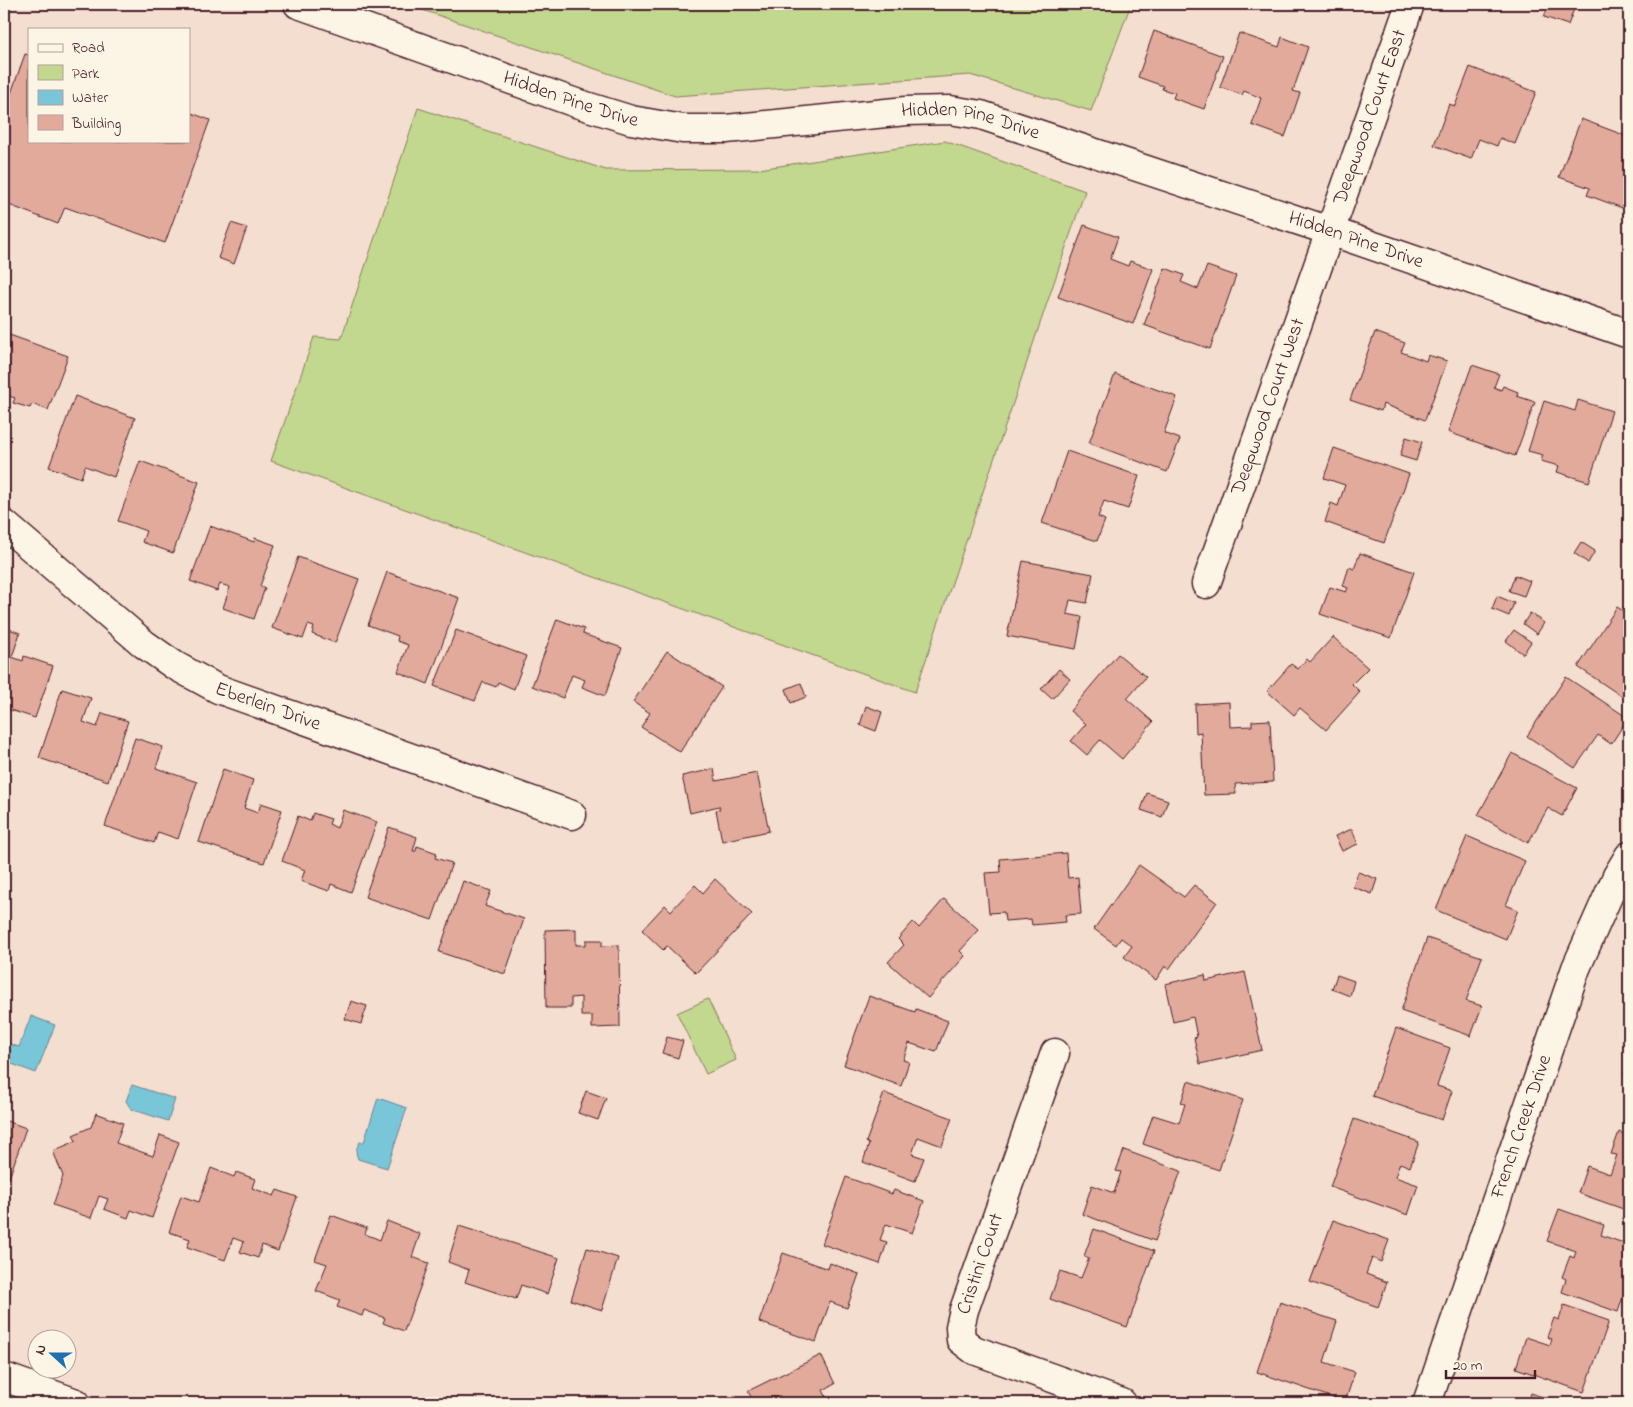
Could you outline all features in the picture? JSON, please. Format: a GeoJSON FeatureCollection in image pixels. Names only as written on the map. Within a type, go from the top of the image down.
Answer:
{"type":"FeatureCollection","features":[{"type":"Feature","properties":{"kind":"street","name":"Hidden Pine Drive"},"geometry":{"type":"LineString","coordinates":[[298,4],[576,103],[631,120],[683,129],[726,129],[906,111],[950,110],[981,116],[1330,231],[1629,334]]}},
{"type":"Feature","properties":{"kind":"street","name":"Deepwood Court East"},"geometry":{"type":"LineString","coordinates":[[1330,231],[1410,4]]}},
{"type":"Feature","properties":{"kind":"street","name":"Deepwood Court West"},"geometry":{"type":"LineString","coordinates":[[1206,584],[1330,231]]}},
{"type":"Feature","properties":{"kind":"street","name":"Eberlein Drive"},"geometry":{"type":"LineString","coordinates":[[4,524],[144,644],[174,665],[218,689],[572,815]]}},
{"type":"Feature","properties":{"kind":"street","name":"French Creek Drive"},"geometry":{"type":"LineString","coordinates":[[1427,1403],[1576,968],[1617,876],[1629,856]]}},
{"type":"Feature","properties":{"kind":"street","name":"Cristini Court"},"geometry":{"type":"LineString","coordinates":[[1055,1053],[964,1310],[960,1327],[962,1340],[974,1350],[1122,1403]]}},
{"type":"Feature","properties":{"kind":"street"},"geometry":{"type":"LineString","coordinates":[[4,1377],[76,1403]]}},
{"type":"Feature","properties":{"kind":"green space"},"geometry":{"type":"Polygon","coordinates":[[[405,4],[1131,4],[1091,111],[970,75],[675,96],[405,4]]]}},
{"type":"Feature","properties":{"kind":"green space"},"geometry":{"type":"Polygon","coordinates":[[[418,108],[606,170],[759,169],[945,141],[1085,191],[915,692],[271,461],[314,337],[341,339],[418,108]]]}},
{"type":"Feature","properties":{"kind":"green space"},"geometry":{"type":"Polygon","coordinates":[[[708,999],[736,1060],[706,1074],[677,1013],[708,999]]]}},
{"type":"Feature","properties":{"kind":"water"},"geometry":{"type":"Polygon","coordinates":[[[31,1016],[55,1025],[36,1073],[4,1061],[7,1043],[19,1047],[31,1016]]]}},
{"type":"Feature","properties":{"kind":"water"},"geometry":{"type":"Polygon","coordinates":[[[132,1085],[175,1099],[168,1121],[131,1109],[126,1101],[132,1085]]]}},
{"type":"Feature","properties":{"kind":"water"},"geometry":{"type":"Polygon","coordinates":[[[378,1098],[407,1108],[387,1168],[358,1159],[356,1154],[360,1142],[364,1142],[378,1098]]]}},
{"type":"Feature","properties":{"kind":"building"},"geometry":{"type":"Polygon","coordinates":[[[1549,4],[1561,4],[1574,9],[1568,25],[1544,17],[1549,4]]]}},
{"type":"Feature","properties":{"kind":"building"},"geometry":{"type":"Polygon","coordinates":[[[1624,4],[1629,4],[1628,14],[1624,4]]]}},
{"type":"Feature","properties":{"kind":"building"},"geometry":{"type":"Polygon","coordinates":[[[1154,31],[1223,56],[1204,109],[1173,98],[1175,93],[1162,89],[1163,86],[1138,77],[1154,31]]]}},
{"type":"Feature","properties":{"kind":"building"},"geometry":{"type":"Polygon","coordinates":[[[1239,33],[1279,47],[1282,37],[1308,47],[1293,91],[1300,93],[1285,137],[1252,125],[1261,98],[1244,91],[1242,95],[1220,87],[1239,33]]]}},
{"type":"Feature","properties":{"kind":"building"},"geometry":{"type":"Polygon","coordinates":[[[25,54],[28,55],[28,142],[190,142],[190,112],[210,120],[165,243],[65,207],[58,224],[4,203],[4,113],[25,54]]]}},
{"type":"Feature","properties":{"kind":"building"},"geometry":{"type":"Polygon","coordinates":[[[1470,67],[1536,92],[1515,144],[1500,138],[1497,146],[1479,139],[1471,159],[1434,145],[1449,104],[1455,106],[1470,67]]]}},
{"type":"Feature","properties":{"kind":"building"},"geometry":{"type":"Polygon","coordinates":[[[1581,119],[1629,137],[1629,197],[1625,209],[1587,195],[1590,188],[1559,177],[1581,119]]]}},
{"type":"Feature","properties":{"kind":"building"},"geometry":{"type":"Polygon","coordinates":[[[231,223],[247,228],[234,264],[218,258],[231,223]]]}},
{"type":"Feature","properties":{"kind":"building"},"geometry":{"type":"Polygon","coordinates":[[[1084,225],[1118,237],[1110,259],[1128,266],[1130,261],[1153,269],[1133,324],[1058,297],[1084,225]]]}},
{"type":"Feature","properties":{"kind":"building"},"geometry":{"type":"Polygon","coordinates":[[[1207,266],[1236,276],[1210,349],[1144,325],[1165,268],[1184,275],[1181,282],[1198,289],[1207,266]]]}},
{"type":"Feature","properties":{"kind":"building"},"geometry":{"type":"Polygon","coordinates":[[[1375,332],[1405,343],[1401,352],[1426,361],[1428,355],[1447,361],[1425,420],[1383,404],[1381,411],[1350,400],[1375,332]]]}},
{"type":"Feature","properties":{"kind":"building"},"geometry":{"type":"Polygon","coordinates":[[[4,333],[68,356],[48,410],[32,404],[30,408],[13,403],[15,398],[9,396],[4,410],[4,333]]]}},
{"type":"Feature","properties":{"kind":"building"},"geometry":{"type":"Polygon","coordinates":[[[1472,365],[1499,374],[1494,387],[1501,390],[1503,386],[1518,392],[1517,396],[1535,402],[1515,456],[1448,432],[1472,365]]]}},
{"type":"Feature","properties":{"kind":"building"},"geometry":{"type":"Polygon","coordinates":[[[1115,374],[1177,397],[1164,433],[1180,439],[1167,472],[1089,443],[1115,374]]]}},
{"type":"Feature","properties":{"kind":"building"},"geometry":{"type":"Polygon","coordinates":[[[75,396],[135,418],[114,477],[85,466],[81,478],[49,467],[75,396]]]}},
{"type":"Feature","properties":{"kind":"building"},"geometry":{"type":"Polygon","coordinates":[[[1578,400],[1612,411],[1589,482],[1557,472],[1559,466],[1541,461],[1543,455],[1528,451],[1544,401],[1575,411],[1578,400]]]}},
{"type":"Feature","properties":{"kind":"building"},"geometry":{"type":"Polygon","coordinates":[[[1406,437],[1422,442],[1416,461],[1400,456],[1406,437]]]}},
{"type":"Feature","properties":{"kind":"building"},"geometry":{"type":"Polygon","coordinates":[[[1334,448],[1409,474],[1384,543],[1325,522],[1331,503],[1338,506],[1345,485],[1324,478],[1334,448]]]}},
{"type":"Feature","properties":{"kind":"building"},"geometry":{"type":"Polygon","coordinates":[[[1067,451],[1139,476],[1128,509],[1104,501],[1098,517],[1105,520],[1097,541],[1042,523],[1067,451]]]}},
{"type":"Feature","properties":{"kind":"building"},"geometry":{"type":"Polygon","coordinates":[[[140,461],[199,482],[173,553],[142,542],[146,531],[118,521],[140,461]]]}},
{"type":"Feature","properties":{"kind":"building"},"geometry":{"type":"Polygon","coordinates":[[[210,526],[254,542],[255,538],[275,545],[260,586],[265,588],[254,619],[223,608],[230,587],[220,584],[217,591],[190,581],[210,526]]]}},
{"type":"Feature","properties":{"kind":"building"},"geometry":{"type":"Polygon","coordinates":[[[1581,542],[1595,551],[1588,563],[1574,553],[1581,542]]]}},
{"type":"Feature","properties":{"kind":"building"},"geometry":{"type":"Polygon","coordinates":[[[1360,553],[1414,572],[1391,638],[1320,614],[1330,587],[1346,592],[1348,588],[1343,586],[1349,567],[1354,569],[1360,553]]]}},
{"type":"Feature","properties":{"kind":"building"},"geometry":{"type":"Polygon","coordinates":[[[298,557],[359,579],[335,643],[312,634],[314,627],[308,625],[303,639],[272,628],[298,557]]]}},
{"type":"Feature","properties":{"kind":"building"},"geometry":{"type":"Polygon","coordinates":[[[1023,561],[1093,574],[1087,603],[1070,600],[1067,614],[1082,617],[1076,649],[1007,636],[1023,561]]]}},
{"type":"Feature","properties":{"kind":"building"},"geometry":{"type":"Polygon","coordinates":[[[387,572],[459,598],[428,684],[398,672],[408,645],[397,641],[398,636],[368,625],[387,572]]]}},
{"type":"Feature","properties":{"kind":"building"},"geometry":{"type":"Polygon","coordinates":[[[1515,575],[1530,581],[1524,596],[1509,591],[1515,575]]]}},
{"type":"Feature","properties":{"kind":"building"},"geometry":{"type":"Polygon","coordinates":[[[1497,596],[1514,603],[1509,616],[1492,609],[1497,596]]]}},
{"type":"Feature","properties":{"kind":"building"},"geometry":{"type":"Polygon","coordinates":[[[1617,607],[1629,615],[1629,694],[1626,699],[1578,667],[1617,607]]]}},
{"type":"Feature","properties":{"kind":"building"},"geometry":{"type":"Polygon","coordinates":[[[1530,613],[1544,623],[1537,634],[1523,624],[1530,613]]]}},
{"type":"Feature","properties":{"kind":"building"},"geometry":{"type":"Polygon","coordinates":[[[557,619],[584,629],[583,634],[622,648],[605,696],[582,687],[585,680],[572,675],[563,698],[532,686],[557,619]]]}},
{"type":"Feature","properties":{"kind":"building"},"geometry":{"type":"Polygon","coordinates":[[[4,627],[20,633],[12,657],[23,661],[24,656],[53,666],[35,718],[4,708],[4,627]]]}},
{"type":"Feature","properties":{"kind":"building"},"geometry":{"type":"Polygon","coordinates":[[[456,630],[526,656],[514,689],[498,682],[496,687],[483,682],[475,701],[434,686],[456,630]]]}},
{"type":"Feature","properties":{"kind":"building"},"geometry":{"type":"Polygon","coordinates":[[[1514,630],[1531,642],[1523,654],[1506,641],[1514,630]]]}},
{"type":"Feature","properties":{"kind":"building"},"geometry":{"type":"Polygon","coordinates":[[[1333,637],[1368,668],[1352,684],[1360,692],[1326,730],[1300,708],[1294,715],[1267,691],[1291,664],[1298,669],[1307,659],[1310,662],[1333,637]]]}},
{"type":"Feature","properties":{"kind":"building"},"geometry":{"type":"Polygon","coordinates":[[[667,651],[722,687],[680,752],[641,727],[650,713],[633,702],[667,651]]]}},
{"type":"Feature","properties":{"kind":"building"},"geometry":{"type":"Polygon","coordinates":[[[1118,654],[1146,677],[1127,699],[1153,722],[1122,759],[1100,740],[1087,755],[1071,741],[1086,724],[1070,711],[1118,654]]]}},
{"type":"Feature","properties":{"kind":"building"},"geometry":{"type":"Polygon","coordinates":[[[1059,669],[1070,679],[1052,699],[1041,689],[1059,669]]]}},
{"type":"Feature","properties":{"kind":"building"},"geometry":{"type":"Polygon","coordinates":[[[1566,677],[1628,718],[1611,744],[1598,735],[1575,768],[1527,736],[1566,677]]]}},
{"type":"Feature","properties":{"kind":"building"},"geometry":{"type":"Polygon","coordinates":[[[801,683],[806,697],[791,703],[786,689],[801,683]]]}},
{"type":"Feature","properties":{"kind":"building"},"geometry":{"type":"Polygon","coordinates":[[[62,689],[91,698],[83,722],[97,727],[102,713],[128,721],[108,781],[39,758],[62,689]]]}},
{"type":"Feature","properties":{"kind":"building"},"geometry":{"type":"Polygon","coordinates":[[[1229,702],[1230,727],[1252,726],[1252,721],[1270,720],[1273,782],[1235,784],[1236,794],[1204,795],[1201,732],[1196,733],[1195,704],[1229,702]]]}},
{"type":"Feature","properties":{"kind":"building"},"geometry":{"type":"Polygon","coordinates":[[[866,706],[882,712],[876,731],[860,725],[866,706]]]}},
{"type":"Feature","properties":{"kind":"building"},"geometry":{"type":"Polygon","coordinates":[[[135,738],[163,747],[156,768],[197,782],[178,839],[158,832],[154,843],[105,826],[135,738]]]}},
{"type":"Feature","properties":{"kind":"building"},"geometry":{"type":"Polygon","coordinates":[[[1512,753],[1577,788],[1562,816],[1548,808],[1528,843],[1478,815],[1512,753]]]}},
{"type":"Feature","properties":{"kind":"building"},"geometry":{"type":"Polygon","coordinates":[[[223,769],[253,780],[244,808],[258,813],[261,803],[282,810],[264,863],[199,842],[223,769]]]}},
{"type":"Feature","properties":{"kind":"building"},"geometry":{"type":"Polygon","coordinates":[[[714,769],[716,781],[757,773],[769,831],[722,841],[716,810],[720,809],[719,806],[690,813],[682,776],[714,769]]]}},
{"type":"Feature","properties":{"kind":"building"},"geometry":{"type":"Polygon","coordinates":[[[1147,793],[1168,800],[1162,817],[1141,810],[1147,793]]]}},
{"type":"Feature","properties":{"kind":"building"},"geometry":{"type":"Polygon","coordinates":[[[343,810],[377,822],[351,892],[331,884],[329,891],[301,881],[305,870],[282,861],[298,816],[310,821],[313,813],[331,819],[329,824],[337,828],[343,810]]]}},
{"type":"Feature","properties":{"kind":"building"},"geometry":{"type":"Polygon","coordinates":[[[389,827],[417,837],[413,851],[416,851],[417,846],[437,853],[435,858],[452,863],[432,920],[365,897],[389,827]]]}},
{"type":"Feature","properties":{"kind":"building"},"geometry":{"type":"Polygon","coordinates":[[[1352,829],[1358,844],[1342,851],[1335,836],[1352,829]]]}},
{"type":"Feature","properties":{"kind":"building"},"geometry":{"type":"Polygon","coordinates":[[[1467,836],[1525,861],[1506,905],[1518,910],[1506,939],[1436,910],[1467,836]]]}},
{"type":"Feature","properties":{"kind":"building"},"geometry":{"type":"Polygon","coordinates":[[[1066,853],[1068,878],[1078,877],[1081,914],[1065,915],[1066,922],[1032,925],[1031,919],[1005,921],[1004,912],[989,913],[985,873],[1001,872],[1000,859],[1066,853]]]}},
{"type":"Feature","properties":{"kind":"building"},"geometry":{"type":"Polygon","coordinates":[[[1139,865],[1184,897],[1194,885],[1217,902],[1169,969],[1165,966],[1156,980],[1124,957],[1132,946],[1121,938],[1116,945],[1094,929],[1139,865]]]}},
{"type":"Feature","properties":{"kind":"building"},"geometry":{"type":"Polygon","coordinates":[[[1358,872],[1377,879],[1372,894],[1353,887],[1358,872]]]}},
{"type":"Feature","properties":{"kind":"building"},"geometry":{"type":"Polygon","coordinates":[[[715,879],[752,914],[696,973],[667,946],[663,950],[642,930],[665,905],[671,911],[695,885],[703,893],[715,879]]]}},
{"type":"Feature","properties":{"kind":"building"},"geometry":{"type":"Polygon","coordinates":[[[463,881],[491,891],[485,906],[524,919],[505,974],[439,952],[463,881]]]}},
{"type":"Feature","properties":{"kind":"building"},"geometry":{"type":"Polygon","coordinates":[[[944,899],[979,930],[960,951],[965,956],[928,998],[888,962],[904,945],[898,939],[913,922],[919,928],[944,899]]]}},
{"type":"Feature","properties":{"kind":"building"},"geometry":{"type":"Polygon","coordinates":[[[576,929],[576,945],[586,945],[586,940],[602,940],[602,946],[619,945],[620,1027],[592,1028],[592,1016],[581,1016],[581,997],[571,998],[571,1008],[546,1008],[545,930],[576,929]]]}},
{"type":"Feature","properties":{"kind":"building"},"geometry":{"type":"Polygon","coordinates":[[[1427,938],[1482,957],[1466,1001],[1482,1006],[1471,1036],[1401,1011],[1427,938]]]}},
{"type":"Feature","properties":{"kind":"building"},"geometry":{"type":"Polygon","coordinates":[[[1245,972],[1262,1050],[1200,1064],[1194,1038],[1197,1037],[1193,1017],[1173,1022],[1165,984],[1205,975],[1206,981],[1245,972]]]}},
{"type":"Feature","properties":{"kind":"building"},"geometry":{"type":"Polygon","coordinates":[[[1337,975],[1354,981],[1350,996],[1332,989],[1337,975]]]}},
{"type":"Feature","properties":{"kind":"building"},"geometry":{"type":"Polygon","coordinates":[[[869,996],[915,1012],[916,1009],[948,1021],[936,1052],[909,1043],[903,1060],[909,1062],[901,1086],[844,1065],[869,996]]]}},
{"type":"Feature","properties":{"kind":"building"},"geometry":{"type":"Polygon","coordinates":[[[351,1001],[367,1006],[361,1024],[345,1019],[351,1001]]]}},
{"type":"Feature","properties":{"kind":"building"},"geometry":{"type":"Polygon","coordinates":[[[1396,1028],[1450,1048],[1437,1086],[1452,1091],[1442,1120],[1372,1096],[1396,1028]]]}},
{"type":"Feature","properties":{"kind":"building"},"geometry":{"type":"Polygon","coordinates":[[[667,1037],[683,1041],[678,1058],[662,1053],[667,1037]]]}},
{"type":"Feature","properties":{"kind":"building"},"geometry":{"type":"Polygon","coordinates":[[[1629,1060],[1629,1076],[1624,1074],[1629,1060]]]}},
{"type":"Feature","properties":{"kind":"building"},"geometry":{"type":"Polygon","coordinates":[[[1188,1081],[1243,1100],[1219,1170],[1143,1144],[1153,1115],[1179,1123],[1185,1104],[1181,1103],[1188,1081]]]}},
{"type":"Feature","properties":{"kind":"building"},"geometry":{"type":"Polygon","coordinates":[[[586,1091],[606,1098],[598,1120],[578,1113],[586,1091]]]}},
{"type":"Feature","properties":{"kind":"building"},"geometry":{"type":"Polygon","coordinates":[[[884,1093],[952,1118],[942,1146],[918,1137],[912,1154],[924,1158],[915,1181],[863,1162],[869,1144],[866,1142],[884,1093]]]}},
{"type":"Feature","properties":{"kind":"building"},"geometry":{"type":"Polygon","coordinates":[[[1629,1096],[1629,1109],[1625,1107],[1629,1096]]]}},
{"type":"Feature","properties":{"kind":"building"},"geometry":{"type":"Polygon","coordinates":[[[1629,1109],[1629,1123],[1625,1122],[1629,1109]]]}},
{"type":"Feature","properties":{"kind":"building"},"geometry":{"type":"Polygon","coordinates":[[[96,1113],[123,1123],[116,1143],[153,1156],[160,1135],[179,1142],[152,1218],[131,1210],[128,1218],[104,1209],[108,1199],[99,1196],[91,1218],[53,1205],[63,1176],[53,1151],[76,1141],[73,1135],[91,1127],[96,1113]]]}},
{"type":"Feature","properties":{"kind":"building"},"geometry":{"type":"Polygon","coordinates":[[[1354,1119],[1419,1142],[1410,1167],[1400,1163],[1395,1177],[1418,1185],[1408,1215],[1330,1187],[1354,1119]]]}},
{"type":"Feature","properties":{"kind":"building"},"geometry":{"type":"Polygon","coordinates":[[[4,1120],[26,1128],[6,1187],[4,1186],[4,1120]]]}},
{"type":"Feature","properties":{"kind":"building"},"geometry":{"type":"Polygon","coordinates":[[[1619,1132],[1629,1136],[1629,1211],[1578,1193],[1587,1166],[1610,1174],[1617,1155],[1611,1154],[1619,1132]]]}},
{"type":"Feature","properties":{"kind":"building"},"geometry":{"type":"Polygon","coordinates":[[[1124,1150],[1181,1171],[1155,1241],[1082,1214],[1092,1185],[1114,1193],[1121,1172],[1116,1171],[1124,1150]]]}},
{"type":"Feature","properties":{"kind":"building"},"geometry":{"type":"Polygon","coordinates":[[[211,1168],[234,1177],[236,1172],[255,1179],[252,1188],[274,1196],[277,1190],[297,1197],[278,1251],[262,1245],[258,1258],[240,1252],[244,1242],[233,1238],[225,1260],[187,1247],[190,1239],[169,1232],[181,1196],[199,1202],[211,1168]]]}},
{"type":"Feature","properties":{"kind":"building"},"geometry":{"type":"Polygon","coordinates":[[[846,1177],[892,1194],[894,1190],[924,1201],[912,1233],[886,1224],[880,1240],[887,1242],[880,1264],[822,1244],[846,1177]]]}},
{"type":"Feature","properties":{"kind":"building"},"geometry":{"type":"Polygon","coordinates":[[[1559,1209],[1604,1225],[1601,1235],[1629,1245],[1629,1279],[1618,1312],[1562,1292],[1566,1279],[1562,1277],[1570,1256],[1574,1258],[1576,1251],[1547,1241],[1559,1209]]]}},
{"type":"Feature","properties":{"kind":"building"},"geometry":{"type":"Polygon","coordinates":[[[331,1215],[367,1228],[365,1234],[380,1240],[387,1221],[420,1234],[412,1257],[429,1263],[404,1331],[383,1323],[385,1318],[364,1310],[362,1316],[337,1307],[340,1300],[316,1291],[327,1264],[315,1260],[331,1215]]]}},
{"type":"Feature","properties":{"kind":"building"},"geometry":{"type":"Polygon","coordinates":[[[1333,1220],[1389,1240],[1381,1262],[1372,1258],[1366,1274],[1387,1282],[1378,1307],[1310,1282],[1333,1220]]]}},
{"type":"Feature","properties":{"kind":"building"},"geometry":{"type":"Polygon","coordinates":[[[459,1226],[559,1258],[547,1294],[521,1285],[516,1299],[465,1282],[469,1270],[448,1262],[459,1226]]]}},
{"type":"Feature","properties":{"kind":"building"},"geometry":{"type":"Polygon","coordinates":[[[1094,1229],[1154,1251],[1127,1327],[1050,1299],[1060,1271],[1081,1278],[1089,1258],[1084,1256],[1094,1229]]]}},
{"type":"Feature","properties":{"kind":"building"},"geometry":{"type":"Polygon","coordinates":[[[587,1248],[618,1258],[602,1310],[571,1300],[587,1248]]]}},
{"type":"Feature","properties":{"kind":"building"},"geometry":{"type":"Polygon","coordinates":[[[783,1253],[828,1269],[830,1263],[859,1274],[847,1308],[830,1302],[816,1342],[759,1322],[783,1253]]]}},
{"type":"Feature","properties":{"kind":"building"},"geometry":{"type":"Polygon","coordinates":[[[1280,1302],[1337,1321],[1324,1362],[1355,1372],[1345,1402],[1257,1372],[1280,1302]]]}},
{"type":"Feature","properties":{"kind":"building"},"geometry":{"type":"Polygon","coordinates":[[[1564,1305],[1609,1321],[1584,1392],[1516,1368],[1526,1337],[1550,1345],[1552,1339],[1547,1337],[1554,1318],[1559,1320],[1564,1305]]]}},
{"type":"Feature","properties":{"kind":"building"},"geometry":{"type":"Polygon","coordinates":[[[821,1355],[835,1384],[823,1390],[829,1403],[754,1403],[748,1391],[821,1355]]]}},
{"type":"Feature","properties":{"kind":"building"},"geometry":{"type":"Polygon","coordinates":[[[1531,1393],[1559,1403],[1528,1403],[1531,1393]]]}},
{"type":"Feature","properties":{"kind":"building"},"geometry":{"type":"Polygon","coordinates":[[[846,1399],[848,1403],[837,1403],[846,1399]]]}}]}
